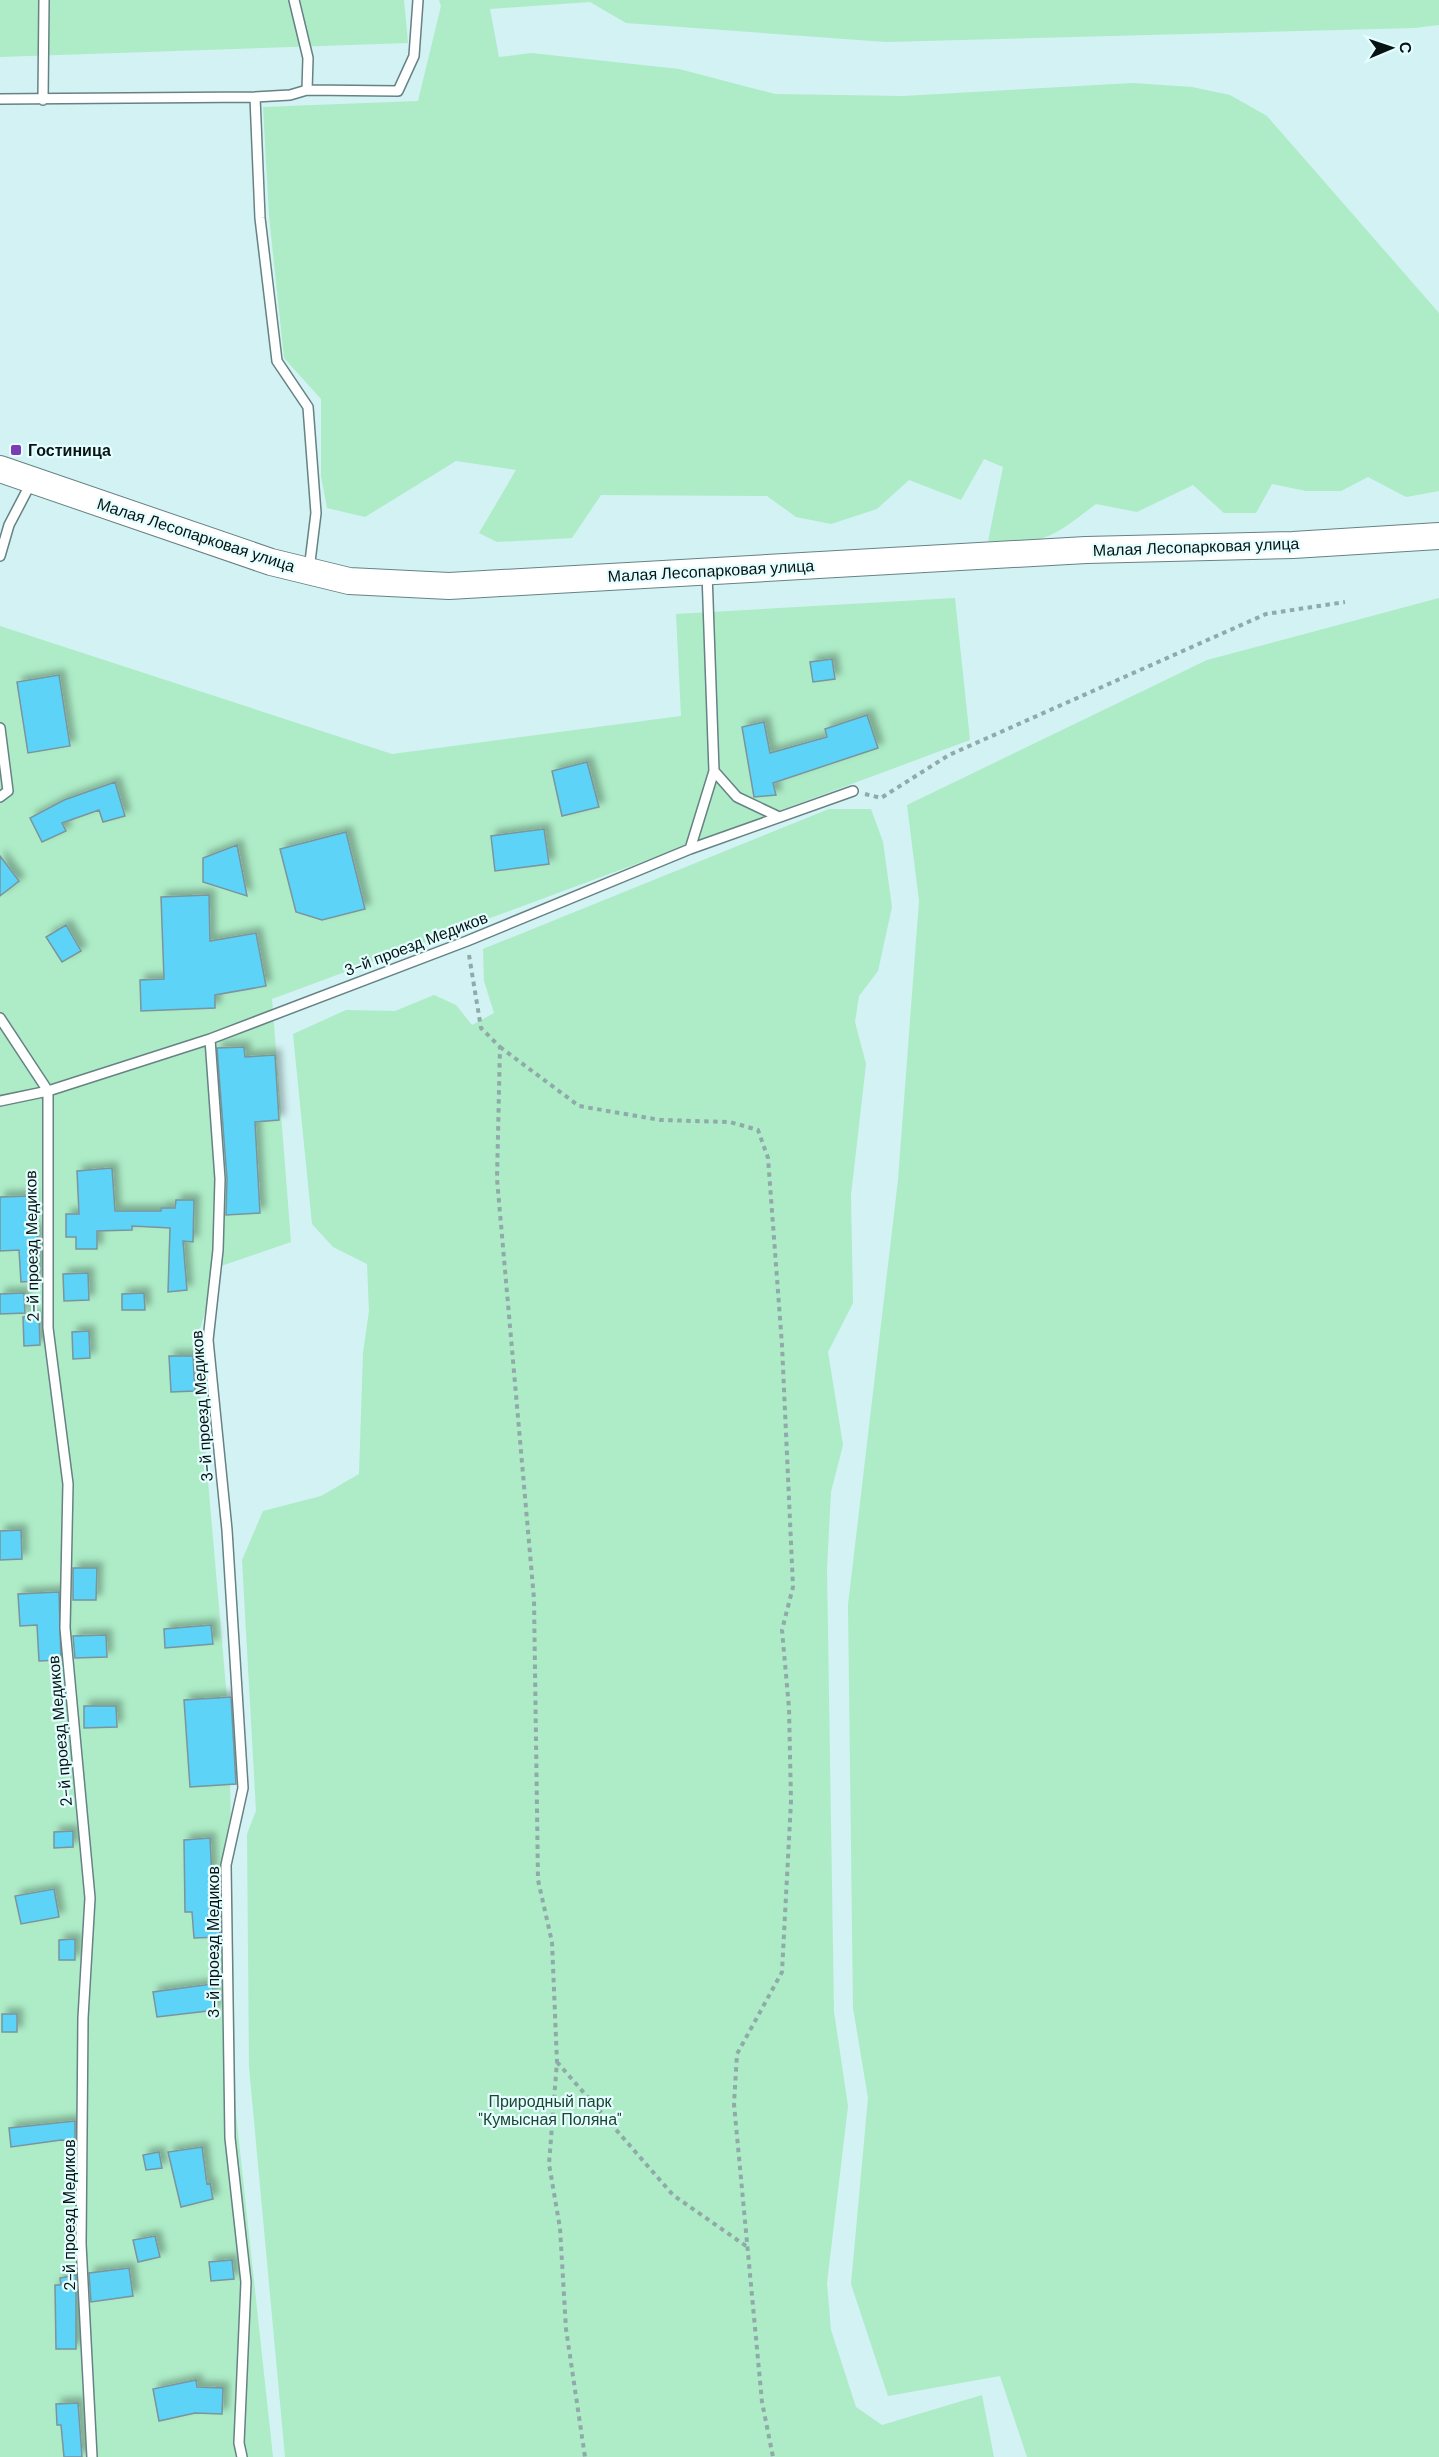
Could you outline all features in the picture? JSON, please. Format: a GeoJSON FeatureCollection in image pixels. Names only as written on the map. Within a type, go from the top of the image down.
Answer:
{"type":"FeatureCollection","features":[{"type":"Feature","properties":{"kind":"street","name":"Малая Лесопарковая улица"},"geometry":{"type":"LineString","coordinates":[[0,469],[271,562],[349,580],[449,586],[1086,550],[1293,544],[1439,536]]}},
{"type":"Feature","properties":{"kind":"lane"},"geometry":{"type":"LineString","coordinates":[[43,100],[44,0]]}},
{"type":"Feature","properties":{"kind":"lane"},"geometry":{"type":"LineString","coordinates":[[294,0],[308,58],[307,90]]}},
{"type":"Feature","properties":{"kind":"lane"},"geometry":{"type":"LineString","coordinates":[[0,99],[255,97],[290,95],[307,90],[398,91],[414,56],[418,0]]}},
{"type":"Feature","properties":{"kind":"lane"},"geometry":{"type":"LineString","coordinates":[[255,97],[260,218],[277,361],[308,407],[316,513],[309,571]]}},
{"type":"Feature","properties":{"kind":"lane"},"geometry":{"type":"LineString","coordinates":[[0,556],[9,525],[32,481]]}},
{"type":"Feature","properties":{"kind":"lane"},"geometry":{"type":"LineString","coordinates":[[690,849],[714,771],[707,571]]}},
{"type":"Feature","properties":{"kind":"lane"},"geometry":{"type":"LineString","coordinates":[[0,728],[8,791],[0,797]]}},
{"type":"Feature","properties":{"kind":"lane"},"geometry":{"type":"LineString","coordinates":[[714,771],[737,796],[777,816]]}},
{"type":"Feature","properties":{"kind":"lane","name":"3-й проезд Медиков"},"geometry":{"type":"LineString","coordinates":[[242,2457],[239,2443],[246,2282],[230,2138],[226,1865],[243,1788],[227,1530],[208,1340],[218,1250],[220,1179],[210,1039],[467,941],[690,849],[777,816],[853,791]]}},
{"type":"Feature","properties":{"kind":"lane"},"geometry":{"type":"LineString","coordinates":[[0,1018],[48,1091]]}},
{"type":"Feature","properties":{"kind":"lane"},"geometry":{"type":"LineString","coordinates":[[0,1101],[48,1091],[210,1039]]}},
{"type":"Feature","properties":{"kind":"lane","name":"2-й проезд Медиков"},"geometry":{"type":"LineString","coordinates":[[48,1091],[48,1328],[68,1484],[65,1628],[90,1898],[83,2018],[81,2244],[92,2457]]}},
{"type":"Feature","properties":{"kind":"path"},"geometry":{"type":"LineString","coordinates":[[853,791],[881,798],[949,755],[1266,614],[1345,602]]}},
{"type":"Feature","properties":{"kind":"path"},"geometry":{"type":"LineString","coordinates":[[467,941],[472,985],[481,1028],[500,1047],[579,1106],[660,1120],[730,1122],[758,1130],[768,1158],[783,1345],[793,1587],[782,1630],[789,1708],[791,1801],[782,1972],[737,2055],[734,2104],[762,2402],[772,2457]]}},
{"type":"Feature","properties":{"kind":"path"},"geometry":{"type":"LineString","coordinates":[[500,1047],[497,1179],[534,1599],[538,1880],[552,1942],[557,2062],[549,2164],[560,2228],[566,2328],[585,2457]]}},
{"type":"Feature","properties":{"kind":"path"},"geometry":{"type":"LineString","coordinates":[[557,2062],[673,2194],[746,2246]]}},
{"type":"Feature","properties":{"kind":"green space"},"geometry":{"type":"Polygon","coordinates":[[[0,0],[404,0],[408,43],[0,57],[0,0]]]}},
{"type":"Feature","properties":{"kind":"green space"},"geometry":{"type":"Polygon","coordinates":[[[439,0],[1439,0],[1439,25],[1414,28],[886,42],[626,23],[590,2],[490,9],[499,57],[531,53],[679,69],[775,94],[903,96],[1133,83],[1192,87],[1230,95],[1267,116],[1439,313],[1439,491],[1406,497],[1368,477],[1341,491],[1306,491],[1272,484],[1256,513],[1224,513],[1193,485],[1137,512],[1096,504],[1058,531],[1036,540],[988,541],[1003,467],[984,459],[961,500],[909,480],[877,509],[831,524],[796,517],[767,496],[601,495],[572,538],[497,542],[479,533],[516,470],[456,461],[365,517],[327,508],[321,476],[321,399],[284,358],[269,216],[263,107],[418,101],[441,6],[439,0]]]}},
{"type":"Feature","properties":{"kind":"green space"},"geometry":{"type":"Polygon","coordinates":[[[955,598],[970,740],[272,999],[291,1242],[218,1267],[196,1343],[229,1722],[236,2114],[273,2457],[0,2457],[0,626],[392,754],[681,716],[676,614],[955,598]]]}},
{"type":"Feature","properties":{"kind":"green space"},"geometry":{"type":"Polygon","coordinates":[[[1439,598],[1439,2457],[1027,2457],[1000,2376],[888,2396],[851,2284],[868,2098],[853,2008],[848,1605],[898,1180],[919,901],[907,805],[1207,660],[1439,598]]]}},
{"type":"Feature","properties":{"kind":"green space","name":"Природный парк \"Кумысная Поляна\""},"geometry":{"type":"Polygon","coordinates":[[[829,809],[871,809],[883,842],[892,907],[878,971],[859,996],[855,1022],[866,1064],[851,1195],[853,1303],[828,1352],[843,1445],[831,1492],[827,1569],[834,2012],[848,2106],[827,2283],[831,2330],[856,2407],[882,2425],[982,2395],[994,2457],[285,2457],[249,2067],[247,1834],[256,1811],[242,1560],[263,1511],[321,1496],[359,1474],[363,1353],[369,1311],[367,1264],[333,1247],[312,1224],[293,1034],[346,1010],[395,1011],[434,995],[456,1005],[472,1025],[494,1013],[484,981],[483,949],[829,809]]]}},
{"type":"Feature","properties":{"kind":"building"},"geometry":{"type":"Polygon","coordinates":[[[832,659],[835,679],[813,682],[810,662],[832,659]]]}},
{"type":"Feature","properties":{"kind":"building"},"geometry":{"type":"Polygon","coordinates":[[[59,675],[70,746],[28,753],[17,682],[59,675]]]}},
{"type":"Feature","properties":{"kind":"building"},"geometry":{"type":"Polygon","coordinates":[[[867,715],[878,748],[773,783],[776,795],[754,797],[742,727],[764,722],[770,753],[827,737],[825,729],[867,715]]]}},
{"type":"Feature","properties":{"kind":"building"},"geometry":{"type":"Polygon","coordinates":[[[587,762],[599,807],[562,816],[552,771],[587,762]]]}},
{"type":"Feature","properties":{"kind":"building"},"geometry":{"type":"Polygon","coordinates":[[[115,782],[125,816],[103,822],[99,810],[62,823],[66,831],[42,842],[30,818],[64,800],[115,782]]]}},
{"type":"Feature","properties":{"kind":"building"},"geometry":{"type":"Polygon","coordinates":[[[544,829],[549,864],[495,871],[491,836],[544,829]]]}},
{"type":"Feature","properties":{"kind":"building"},"geometry":{"type":"Polygon","coordinates":[[[346,832],[365,909],[322,920],[296,912],[280,849],[346,832]]]}},
{"type":"Feature","properties":{"kind":"building"},"geometry":{"type":"Polygon","coordinates":[[[237,845],[247,896],[203,882],[203,858],[237,845]]]}},
{"type":"Feature","properties":{"kind":"building"},"geometry":{"type":"Polygon","coordinates":[[[0,856],[19,881],[0,896],[0,856]]]}},
{"type":"Feature","properties":{"kind":"building"},"geometry":{"type":"Polygon","coordinates":[[[209,895],[210,941],[256,933],[266,986],[215,995],[215,1008],[141,1011],[140,980],[164,979],[161,897],[209,895]]]}},
{"type":"Feature","properties":{"kind":"building"},"geometry":{"type":"Polygon","coordinates":[[[66,925],[81,951],[62,962],[46,937],[66,925]]]}},
{"type":"Feature","properties":{"kind":"building"},"geometry":{"type":"Polygon","coordinates":[[[244,1047],[245,1057],[275,1055],[279,1120],[255,1122],[260,1213],[226,1215],[227,1179],[217,1048],[244,1047]]]}},
{"type":"Feature","properties":{"kind":"building"},"geometry":{"type":"Polygon","coordinates":[[[112,1168],[115,1211],[161,1211],[161,1208],[175,1208],[176,1200],[194,1200],[193,1242],[183,1241],[187,1290],[168,1292],[170,1228],[132,1226],[132,1230],[97,1231],[97,1249],[76,1249],[76,1237],[66,1237],[66,1214],[79,1214],[77,1171],[112,1168]]]}},
{"type":"Feature","properties":{"kind":"building"},"geometry":{"type":"Polygon","coordinates":[[[30,1196],[31,1230],[37,1230],[38,1281],[21,1282],[19,1250],[0,1251],[0,1197],[30,1196]]]}},
{"type":"Feature","properties":{"kind":"building"},"geometry":{"type":"Polygon","coordinates":[[[88,1273],[89,1300],[64,1301],[63,1274],[88,1273]]]}},
{"type":"Feature","properties":{"kind":"building"},"geometry":{"type":"Polygon","coordinates":[[[24,1293],[25,1313],[0,1314],[0,1294],[24,1293]]]}},
{"type":"Feature","properties":{"kind":"building"},"geometry":{"type":"Polygon","coordinates":[[[144,1293],[145,1310],[122,1310],[122,1294],[144,1293]]]}},
{"type":"Feature","properties":{"kind":"building"},"geometry":{"type":"Polygon","coordinates":[[[39,1316],[40,1345],[24,1346],[23,1317],[39,1316]]]}},
{"type":"Feature","properties":{"kind":"building"},"geometry":{"type":"Polygon","coordinates":[[[89,1331],[90,1358],[73,1359],[72,1332],[89,1331]]]}},
{"type":"Feature","properties":{"kind":"building"},"geometry":{"type":"Polygon","coordinates":[[[169,1356],[193,1356],[195,1391],[171,1392],[169,1356]]]}},
{"type":"Feature","properties":{"kind":"building"},"geometry":{"type":"Polygon","coordinates":[[[21,1530],[22,1559],[0,1560],[0,1531],[21,1530]]]}},
{"type":"Feature","properties":{"kind":"building"},"geometry":{"type":"Polygon","coordinates":[[[73,1568],[97,1568],[96,1600],[73,1600],[73,1568]]]}},
{"type":"Feature","properties":{"kind":"building"},"geometry":{"type":"Polygon","coordinates":[[[59,1592],[61,1660],[39,1661],[37,1625],[20,1626],[18,1594],[59,1592]]]}},
{"type":"Feature","properties":{"kind":"building"},"geometry":{"type":"Polygon","coordinates":[[[211,1625],[213,1644],[165,1648],[164,1629],[211,1625]]]}},
{"type":"Feature","properties":{"kind":"building"},"geometry":{"type":"Polygon","coordinates":[[[106,1635],[107,1657],[75,1658],[73,1636],[106,1635]]]}},
{"type":"Feature","properties":{"kind":"building"},"geometry":{"type":"Polygon","coordinates":[[[231,1697],[236,1784],[190,1787],[184,1700],[231,1697]]]}},
{"type":"Feature","properties":{"kind":"building"},"geometry":{"type":"Polygon","coordinates":[[[84,1706],[116,1706],[117,1727],[84,1728],[84,1706]]]}},
{"type":"Feature","properties":{"kind":"building"},"geometry":{"type":"Polygon","coordinates":[[[73,1831],[73,1847],[54,1848],[54,1832],[73,1831]]]}},
{"type":"Feature","properties":{"kind":"building"},"geometry":{"type":"Polygon","coordinates":[[[210,1838],[214,1920],[220,1920],[220,1937],[194,1938],[192,1912],[185,1912],[184,1840],[210,1838]]]}},
{"type":"Feature","properties":{"kind":"building"},"geometry":{"type":"Polygon","coordinates":[[[54,1889],[59,1917],[21,1924],[15,1896],[54,1889]]]}},
{"type":"Feature","properties":{"kind":"building"},"geometry":{"type":"Polygon","coordinates":[[[75,1939],[75,1960],[59,1960],[59,1940],[75,1939]]]}},
{"type":"Feature","properties":{"kind":"building"},"geometry":{"type":"Polygon","coordinates":[[[212,1984],[216,2010],[157,2017],[153,1992],[212,1984]]]}},
{"type":"Feature","properties":{"kind":"building"},"geometry":{"type":"Polygon","coordinates":[[[2,2014],[17,2014],[17,2032],[2,2032],[2,2014]]]}},
{"type":"Feature","properties":{"kind":"building"},"geometry":{"type":"Polygon","coordinates":[[[75,2121],[75,2141],[61,2140],[11,2147],[9,2128],[75,2121]]]}},
{"type":"Feature","properties":{"kind":"building"},"geometry":{"type":"Polygon","coordinates":[[[202,2147],[207,2184],[210,2183],[213,2199],[181,2207],[168,2152],[202,2147]]]}},
{"type":"Feature","properties":{"kind":"building"},"geometry":{"type":"Polygon","coordinates":[[[159,2152],[162,2168],[146,2170],[143,2155],[159,2152]]]}},
{"type":"Feature","properties":{"kind":"building"},"geometry":{"type":"Polygon","coordinates":[[[155,2236],[160,2257],[138,2262],[133,2240],[155,2236]]]}},
{"type":"Feature","properties":{"kind":"building"},"geometry":{"type":"Polygon","coordinates":[[[232,2260],[234,2279],[211,2281],[209,2262],[232,2260]]]}},
{"type":"Feature","properties":{"kind":"building"},"geometry":{"type":"Polygon","coordinates":[[[129,2268],[133,2296],[91,2302],[89,2273],[129,2268]]]}},
{"type":"Feature","properties":{"kind":"building"},"geometry":{"type":"Polygon","coordinates":[[[76,2275],[76,2349],[56,2349],[55,2285],[61,2285],[60,2278],[76,2275]]]}},
{"type":"Feature","properties":{"kind":"building"},"geometry":{"type":"Polygon","coordinates":[[[196,2380],[197,2387],[223,2388],[222,2414],[195,2413],[159,2421],[153,2389],[196,2380]]]}},
{"type":"Feature","properties":{"kind":"building"},"geometry":{"type":"Polygon","coordinates":[[[78,2403],[82,2457],[64,2457],[61,2425],[57,2425],[56,2404],[78,2403]]]}},
{"type":"Feature","properties":{"kind":"place","name":"Гостиница"},"geometry":{"type":"Point","coordinates":[16,450]}}]}
